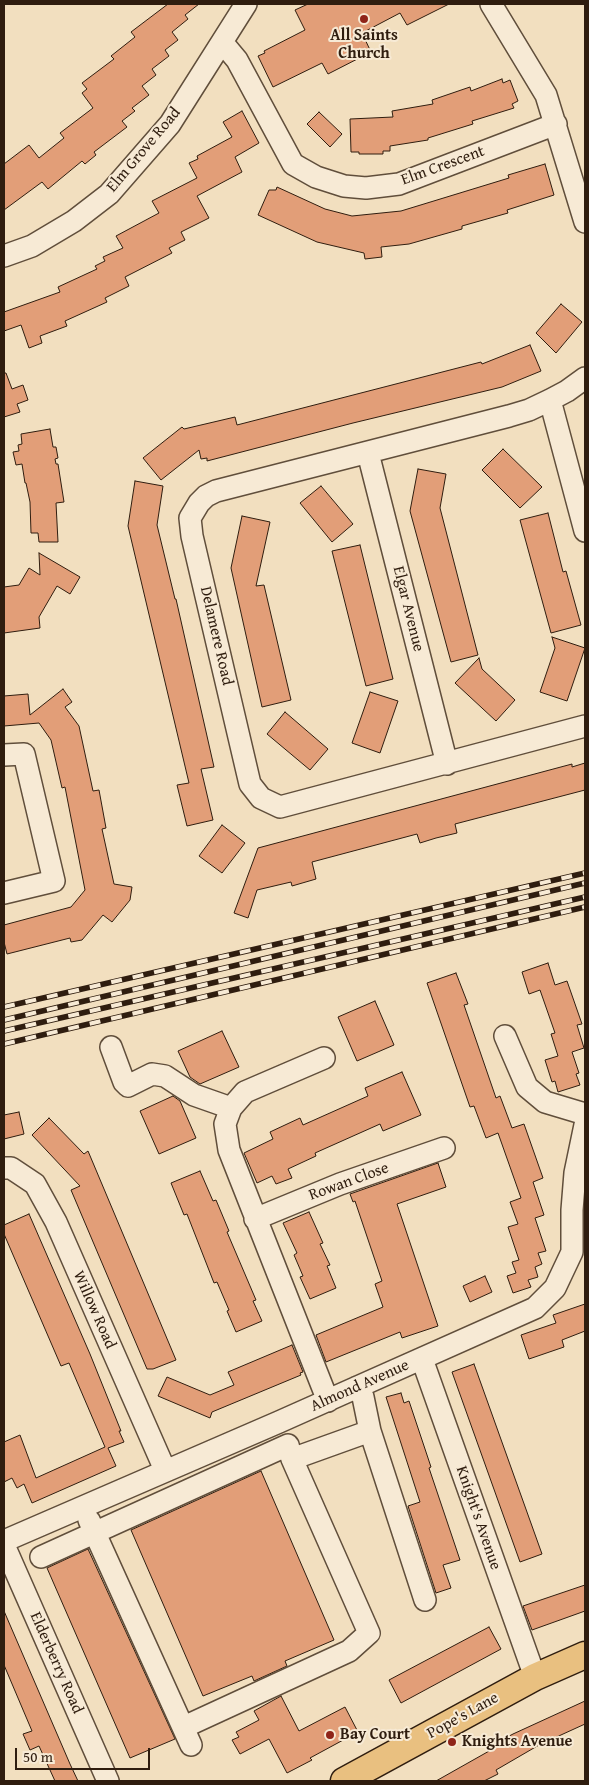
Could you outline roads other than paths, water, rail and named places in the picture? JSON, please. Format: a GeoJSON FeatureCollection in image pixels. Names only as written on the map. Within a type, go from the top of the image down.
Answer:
{"type":"FeatureCollection","features":[{"type":"Feature","properties":{"kind":"main road","name":"Pope's Lane"},"geometry":{"type":"LineString","coordinates":[[344,1781],[535,1677],[585,1654]]}},
{"type":"Feature","properties":{"kind":"street","name":"Elm Grove Road"},"geometry":{"type":"LineString","coordinates":[[4,256],[32,246],[74,221],[109,194],[170,124],[246,4]]}},
{"type":"Feature","properties":{"kind":"street"},"geometry":{"type":"LineString","coordinates":[[491,4],[546,95],[582,196],[585,222]]}},
{"type":"Feature","properties":{"kind":"street","name":"Elm Crescent"},"geometry":{"type":"LineString","coordinates":[[222,42],[236,60],[293,164],[316,177],[344,186],[366,188],[399,184],[556,124]]}},
{"type":"Feature","properties":{"kind":"street","name":"Delamere Road"},"geometry":{"type":"LineString","coordinates":[[585,378],[567,391],[529,410],[216,491],[206,496],[199,503],[190,518],[192,536],[250,784],[261,798],[280,807],[585,726]]}},
{"type":"Feature","properties":{"kind":"street"},"geometry":{"type":"LineString","coordinates":[[550,400],[585,531]]}},
{"type":"Feature","properties":{"kind":"street","name":"Elgar Avenue"},"geometry":{"type":"LineString","coordinates":[[368,453],[447,764]]}},
{"type":"Feature","properties":{"kind":"street"},"geometry":{"type":"LineString","coordinates":[[4,755],[24,754],[54,881],[4,893]]}},
{"type":"Feature","properties":{"kind":"street"},"geometry":{"type":"LineString","coordinates":[[505,1036],[526,1087],[545,1102],[585,1114]]}},
{"type":"Feature","properties":{"kind":"street"},"geometry":{"type":"LineString","coordinates":[[111,1047],[124,1082],[128,1086],[152,1074],[165,1076],[194,1095],[231,1108]]}},
{"type":"Feature","properties":{"kind":"street"},"geometry":{"type":"LineString","coordinates":[[317,1055],[270,1072],[245,1092],[231,1108],[225,1124],[229,1150],[328,1401]]}},
{"type":"Feature","properties":{"kind":"street","name":"Almond Avenue"},"geometry":{"type":"LineString","coordinates":[[4,1541],[328,1401],[535,1308],[555,1288],[579,1254],[572,1210],[575,1173],[585,1125]]}},
{"type":"Feature","properties":{"kind":"street","name":"Rowan Close"},"geometry":{"type":"LineString","coordinates":[[255,1219],[340,1184],[444,1148]]}},
{"type":"Feature","properties":{"kind":"street","name":"Willow Road"},"geometry":{"type":"LineString","coordinates":[[4,1168],[11,1168],[35,1184],[56,1222],[165,1470]]}},
{"type":"Feature","properties":{"kind":"street","name":"Knight's Avenue"},"geometry":{"type":"LineString","coordinates":[[422,1359],[535,1677]]}},
{"type":"Feature","properties":{"kind":"street"},"geometry":{"type":"LineString","coordinates":[[357,1387],[363,1397],[370,1431],[425,1600]]}},
{"type":"Feature","properties":{"kind":"street"},"geometry":{"type":"LineString","coordinates":[[84,1507],[94,1533],[187,1736],[349,1651],[369,1634],[290,1452],[279,1422]]}},
{"type":"Feature","properties":{"kind":"street"},"geometry":{"type":"LineString","coordinates":[[41,1557],[94,1533],[290,1452],[370,1431]]}},
{"type":"Feature","properties":{"kind":"street","name":"Elderberry Road"},"geometry":{"type":"LineString","coordinates":[[4,1545],[108,1781]]}},
{"type":"Feature","properties":{"kind":"railway"},"geometry":{"type":"LineString","coordinates":[[4,1007],[585,873]]}},
{"type":"Feature","properties":{"kind":"railway"},"geometry":{"type":"LineString","coordinates":[[4,1020],[585,883]]}},
{"type":"Feature","properties":{"kind":"railway"},"geometry":{"type":"LineString","coordinates":[[4,1031],[585,897]]}},
{"type":"Feature","properties":{"kind":"railway"},"geometry":{"type":"LineString","coordinates":[[4,1044],[585,907]]}},
{"type":"Feature","properties":{"kind":"place","name":"All Saints Church"},"geometry":{"type":"Point","coordinates":[364,19]}},
{"type":"Feature","properties":{"kind":"place","name":"Bay Court"},"geometry":{"type":"Point","coordinates":[330,1735]}},
{"type":"Feature","properties":{"kind":"place","name":"Knights Avenue"},"geometry":{"type":"Point","coordinates":[452,1742]}}]}
